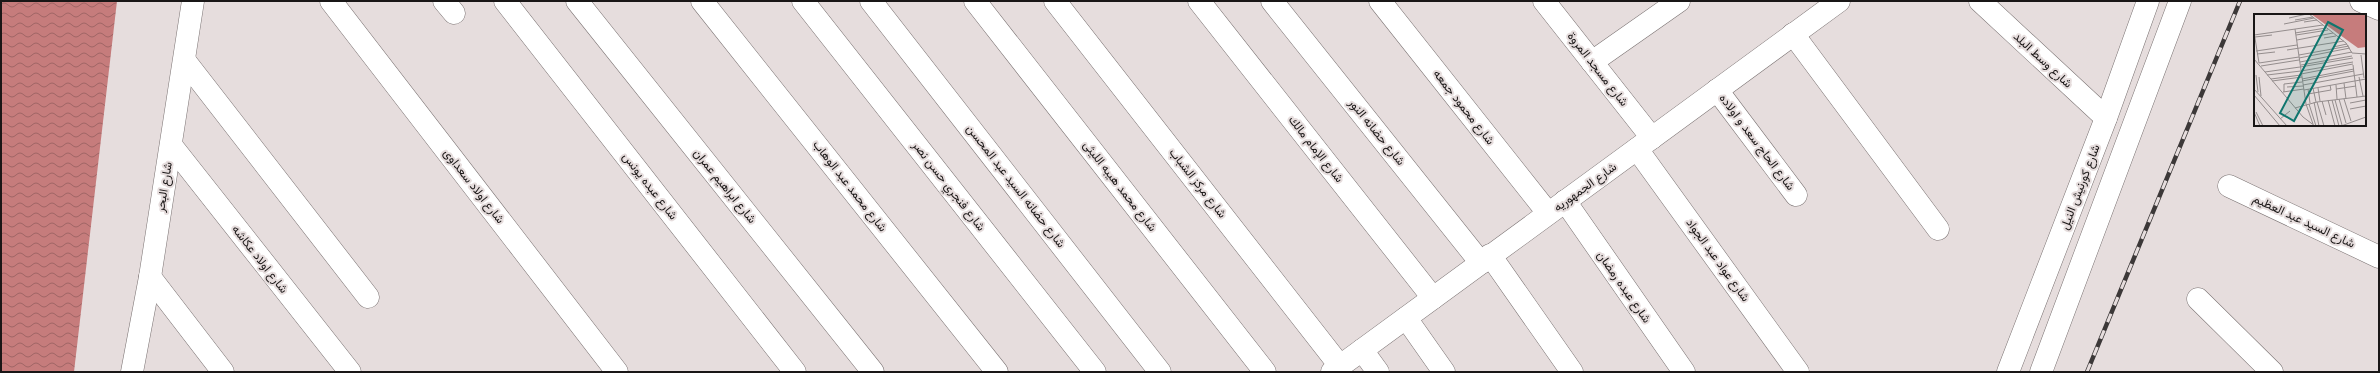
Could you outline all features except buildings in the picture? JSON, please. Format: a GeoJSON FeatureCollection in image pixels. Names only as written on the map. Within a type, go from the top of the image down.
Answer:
{"type":"FeatureCollection","features":[{"type":"Feature","properties":{"kind":"street","name":"شارع البحر"},"geometry":{"type":"LineString","coordinates":[[137,367],[193,1]]}},
{"type":"Feature","properties":{"kind":"street","name":"شارع اولاد سعداوى"},"geometry":{"type":"LineString","coordinates":[[331,1],[617,372]]}},
{"type":"Feature","properties":{"kind":"street","name":"شارع عبده يونس"},"geometry":{"type":"LineString","coordinates":[[505,1],[795,372]]}},
{"type":"Feature","properties":{"kind":"street","name":"شارع ابراهيم عمران"},"geometry":{"type":"LineString","coordinates":[[577,1],[873,372]]}},
{"type":"Feature","properties":{"kind":"street","name":"شارع محمد عبد الوهاب"},"geometry":{"type":"LineString","coordinates":[[702,1],[997,372]]}},
{"type":"Feature","properties":{"kind":"street","name":"شارع فنجري حسن نصر"},"geometry":{"type":"LineString","coordinates":[[803,1],[1096,372]]}},
{"type":"Feature","properties":{"kind":"street","name":"شارع حضانه السيد عبد المحسن"},"geometry":{"type":"LineString","coordinates":[[872,1],[1160,372]]}},
{"type":"Feature","properties":{"kind":"street","name":"شارع محمد هيبه الليثى"},"geometry":{"type":"LineString","coordinates":[[975,1],[1265,372]]}},
{"type":"Feature","properties":{"kind":"street","name":"شارع مركز الشباب"},"geometry":{"type":"LineString","coordinates":[[1055,1],[1336,369]]}},
{"type":"Feature","properties":{"kind":"street","name":"شارع الإمام مالك"},"geometry":{"type":"LineString","coordinates":[[1199,1],[1433,298]]}},
{"type":"Feature","properties":{"kind":"street","name":"شارع حضانه النور"},"geometry":{"type":"LineString","coordinates":[[1272,1],[1486,259],[1572,372]]}},
{"type":"Feature","properties":{"kind":"street","name":"شارع محمود جمعه"},"geometry":{"type":"LineString","coordinates":[[1380,1],[1557,207]]}},
{"type":"Feature","properties":{"kind":"street","name":"شارع مسجد المروة"},"geometry":{"type":"LineString","coordinates":[[1544,1],[1592,62],[1644,143]]}},
{"type":"Feature","properties":{"kind":"street","name":"شارع الجمهوريه"},"geometry":{"type":"LineString","coordinates":[[1336,369],[1839,1]]}},
{"type":"Feature","properties":{"kind":"street","name":"شارع وسط البلد"},"geometry":{"type":"LineString","coordinates":[[1980,1],[2106,118]]}},
{"type":"Feature","properties":{"kind":"street","name":"شارع كورنيش النيل"},"geometry":{"type":"LineString","coordinates":[[2008,372],[2106,118],[2148,1]]}},
{"type":"Feature","properties":{"kind":"street"},"geometry":{"type":"LineString","coordinates":[[2041,372],[2180,1]]}},
{"type":"Feature","properties":{"kind":"street"},"geometry":{"type":"LineString","coordinates":[[2361,1],[2379,9]]}},
{"type":"Feature","properties":{"kind":"street"},"geometry":{"type":"LineString","coordinates":[[1592,62],[1671,3]]}},
{"type":"Feature","properties":{"kind":"street"},"geometry":{"type":"LineString","coordinates":[[1793,34],[1938,229]]}},
{"type":"Feature","properties":{"kind":"street"},"geometry":{"type":"LineString","coordinates":[[185,61],[368,297]]}},
{"type":"Feature","properties":{"kind":"street","name":"شارع الحاج سعد و اولاده"},"geometry":{"type":"LineString","coordinates":[[1717,90],[1796,195]]}},
{"type":"Feature","properties":{"kind":"street","name":"شارع عواد عبد الجواد"},"geometry":{"type":"LineString","coordinates":[[1644,143],[1798,372]]}},
{"type":"Feature","properties":{"kind":"street","name":"شارع اولاد عكاشه"},"geometry":{"type":"LineString","coordinates":[[171,145],[350,372]]}},
{"type":"Feature","properties":{"kind":"street","name":"شارع السيد عبد العظيم"},"geometry":{"type":"LineString","coordinates":[[2229,186],[2379,257]]}},
{"type":"Feature","properties":{"kind":"street","name":"شارع عبده رمضان"},"geometry":{"type":"LineString","coordinates":[[1557,207],[1684,372]]}},
{"type":"Feature","properties":{"kind":"street"},"geometry":{"type":"LineString","coordinates":[[150,277],[223,372]]}},
{"type":"Feature","properties":{"kind":"street"},"geometry":{"type":"LineString","coordinates":[[2198,299],[2272,372]]}},
{"type":"Feature","properties":{"kind":"street"},"geometry":{"type":"LineString","coordinates":[[1406,318],[1444,372]]}},
{"type":"Feature","properties":{"kind":"street"},"geometry":{"type":"LineString","coordinates":[[1362,350],[1378,372]]}},
{"type":"Feature","properties":{"kind":"water"},"geometry":{"type":"Polygon","coordinates":[[[1,1],[117,1],[74,372],[1,372],[1,1]]]}},
{"type":"Feature","properties":{"kind":"railway"},"geometry":{"type":"LineString","coordinates":[[2087,372],[2240,1]]}}]}
